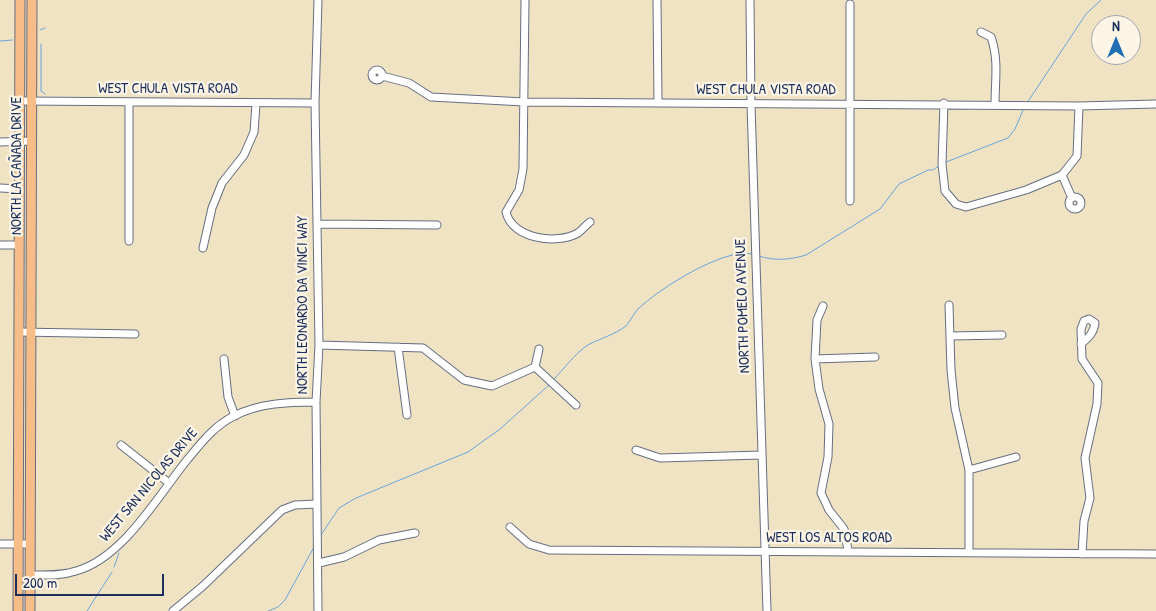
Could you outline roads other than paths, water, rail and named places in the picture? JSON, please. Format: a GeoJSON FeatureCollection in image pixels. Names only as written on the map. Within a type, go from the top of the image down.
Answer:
{"type":"FeatureCollection","features":[{"type":"Feature","properties":{"kind":"main road","name":"NORTH LA CAÑADA DRIVE"},"geometry":{"type":"LineString","coordinates":[[18,611],[20,0]]}},
{"type":"Feature","properties":{"kind":"main road","name":"NORTH LA CAÑADA DRIVE"},"geometry":{"type":"LineString","coordinates":[[30,611],[32,0]]}},
{"type":"Feature","properties":{"kind":"street","name":"NORTH LEONARDO DA VINCI WAY"},"geometry":{"type":"LineString","coordinates":[[318,0],[315,103],[319,345],[316,402],[318,611]]}},
{"type":"Feature","properties":{"kind":"street"},"geometry":{"type":"LineString","coordinates":[[524,0],[523,169],[518,190],[503,210],[518,228],[535,237],[552,240],[577,233],[590,222]]}},
{"type":"Feature","properties":{"kind":"street"},"geometry":{"type":"LineString","coordinates":[[657,0],[658,103]]}},
{"type":"Feature","properties":{"kind":"street","name":"NORTH POMELO AVENUE"},"geometry":{"type":"LineString","coordinates":[[750,1],[751,104],[767,611]]}},
{"type":"Feature","properties":{"kind":"street"},"geometry":{"type":"LineString","coordinates":[[850,4],[850,201]]}},
{"type":"Feature","properties":{"kind":"street"},"geometry":{"type":"LineString","coordinates":[[981,32],[991,37],[996,50],[996,61],[992,71],[995,81],[996,104]]}},
{"type":"Feature","properties":{"kind":"street","name":"WEST CHULA VISTA ROAD"},"geometry":{"type":"LineString","coordinates":[[382,76],[409,83],[431,97],[524,102],[944,103],[1079,106],[1156,104]]}},
{"type":"Feature","properties":{"kind":"street","name":"WEST CHULA VISTA ROAD"},"geometry":{"type":"LineString","coordinates":[[20,101],[315,103]]}},
{"type":"Feature","properties":{"kind":"street"},"geometry":{"type":"LineString","coordinates":[[129,103],[129,241]]}},
{"type":"Feature","properties":{"kind":"street"},"geometry":{"type":"LineString","coordinates":[[944,103],[942,164],[945,191],[956,204],[966,207],[1026,190],[1062,174],[1077,156],[1079,106]]}},
{"type":"Feature","properties":{"kind":"street"},"geometry":{"type":"LineString","coordinates":[[203,248],[212,208],[222,183],[244,155],[254,132],[256,104]]}},
{"type":"Feature","properties":{"kind":"street"},"geometry":{"type":"LineString","coordinates":[[0,142],[31,141]]}},
{"type":"Feature","properties":{"kind":"street"},"geometry":{"type":"LineString","coordinates":[[1062,174],[1072,198]]}},
{"type":"Feature","properties":{"kind":"street"},"geometry":{"type":"LineString","coordinates":[[0,188],[19,189]]}},
{"type":"Feature","properties":{"kind":"street"},"geometry":{"type":"LineString","coordinates":[[318,224],[437,225]]}},
{"type":"Feature","properties":{"kind":"street"},"geometry":{"type":"LineString","coordinates":[[0,245],[19,245]]}},
{"type":"Feature","properties":{"kind":"street"},"geometry":{"type":"LineString","coordinates":[[949,305],[951,370],[955,408],[969,470],[969,552]]}},
{"type":"Feature","properties":{"kind":"street"},"geometry":{"type":"LineString","coordinates":[[822,306],[817,320],[814,359],[819,389],[829,424],[828,457],[821,493],[829,510],[844,529],[848,550]]}},
{"type":"Feature","properties":{"kind":"street"},"geometry":{"type":"LineString","coordinates":[[19,332],[135,334]]}},
{"type":"Feature","properties":{"kind":"street"},"geometry":{"type":"LineString","coordinates":[[951,336],[1002,335]]}},
{"type":"Feature","properties":{"kind":"street"},"geometry":{"type":"LineString","coordinates":[[1080,344],[1082,359],[1098,383],[1097,404],[1086,458],[1090,498],[1084,521],[1082,554]]}},
{"type":"Feature","properties":{"kind":"street"},"geometry":{"type":"LineString","coordinates":[[319,345],[423,348],[464,380],[492,386],[535,367]]}},
{"type":"Feature","properties":{"kind":"street"},"geometry":{"type":"LineString","coordinates":[[398,347],[407,415]]}},
{"type":"Feature","properties":{"kind":"street"},"geometry":{"type":"LineString","coordinates":[[535,367],[539,349]]}},
{"type":"Feature","properties":{"kind":"street"},"geometry":{"type":"LineString","coordinates":[[814,359],[875,357]]}},
{"type":"Feature","properties":{"kind":"street"},"geometry":{"type":"LineString","coordinates":[[224,359],[228,397],[235,416]]}},
{"type":"Feature","properties":{"kind":"street"},"geometry":{"type":"LineString","coordinates":[[535,367],[576,405]]}},
{"type":"Feature","properties":{"kind":"street","name":"WEST SAN NICOLAS DRIVE"},"geometry":{"type":"LineString","coordinates":[[30,575],[75,572],[107,556],[124,541],[214,429],[235,416],[269,405],[316,402]]}},
{"type":"Feature","properties":{"kind":"street"},"geometry":{"type":"LineString","coordinates":[[121,446],[169,483]]}},
{"type":"Feature","properties":{"kind":"street"},"geometry":{"type":"LineString","coordinates":[[636,450],[660,458],[762,455]]}},
{"type":"Feature","properties":{"kind":"street"},"geometry":{"type":"LineString","coordinates":[[969,470],[1016,457]]}},
{"type":"Feature","properties":{"kind":"street"},"geometry":{"type":"LineString","coordinates":[[173,611],[203,586],[282,510],[295,505],[317,504]]}},
{"type":"Feature","properties":{"kind":"street","name":"WEST LOS ALTOS ROAD"},"geometry":{"type":"LineString","coordinates":[[510,527],[529,544],[549,550],[766,552],[848,550],[1156,554]]}},
{"type":"Feature","properties":{"kind":"street"},"geometry":{"type":"LineString","coordinates":[[319,563],[344,557],[379,540],[414,533]]}},
{"type":"Feature","properties":{"kind":"street"},"geometry":{"type":"LineString","coordinates":[[0,544],[30,544]]}},
{"type":"Feature","properties":{"kind":"waterway"},"geometry":{"type":"LineString","coordinates":[[1027,103],[1086,14],[1101,0]]}},
{"type":"Feature","properties":{"kind":"waterway"},"geometry":{"type":"LineString","coordinates":[[40,30],[45,28]]}},
{"type":"Feature","properties":{"kind":"waterway"},"geometry":{"type":"LineString","coordinates":[[0,41],[12,40]]}},
{"type":"Feature","properties":{"kind":"waterway"},"geometry":{"type":"LineString","coordinates":[[41,44],[41,91],[45,94]]}},
{"type":"Feature","properties":{"kind":"waterway"},"geometry":{"type":"LineString","coordinates":[[946,162],[1008,138],[1015,129],[1024,108]]}},
{"type":"Feature","properties":{"kind":"waterway"},"geometry":{"type":"LineString","coordinates":[[759,256],[770,259],[782,259],[806,255],[880,209],[899,184],[928,170],[933,170],[940,165]]}},
{"type":"Feature","properties":{"kind":"waterway"},"geometry":{"type":"LineString","coordinates":[[553,380],[573,357],[588,345],[626,326],[637,310],[659,292],[709,263],[725,257],[752,254]]}},
{"type":"Feature","properties":{"kind":"waterway"},"geometry":{"type":"LineString","coordinates":[[321,535],[339,508],[356,498],[468,452],[500,429],[549,385]]}},
{"type":"Feature","properties":{"kind":"waterway"},"geometry":{"type":"LineString","coordinates":[[268,611],[278,607],[285,600],[314,547]]}},
{"type":"Feature","properties":{"kind":"waterway"},"geometry":{"type":"LineString","coordinates":[[114,567],[119,553]]}},
{"type":"Feature","properties":{"kind":"waterway"},"geometry":{"type":"LineString","coordinates":[[87,611],[112,572]]}}]}
